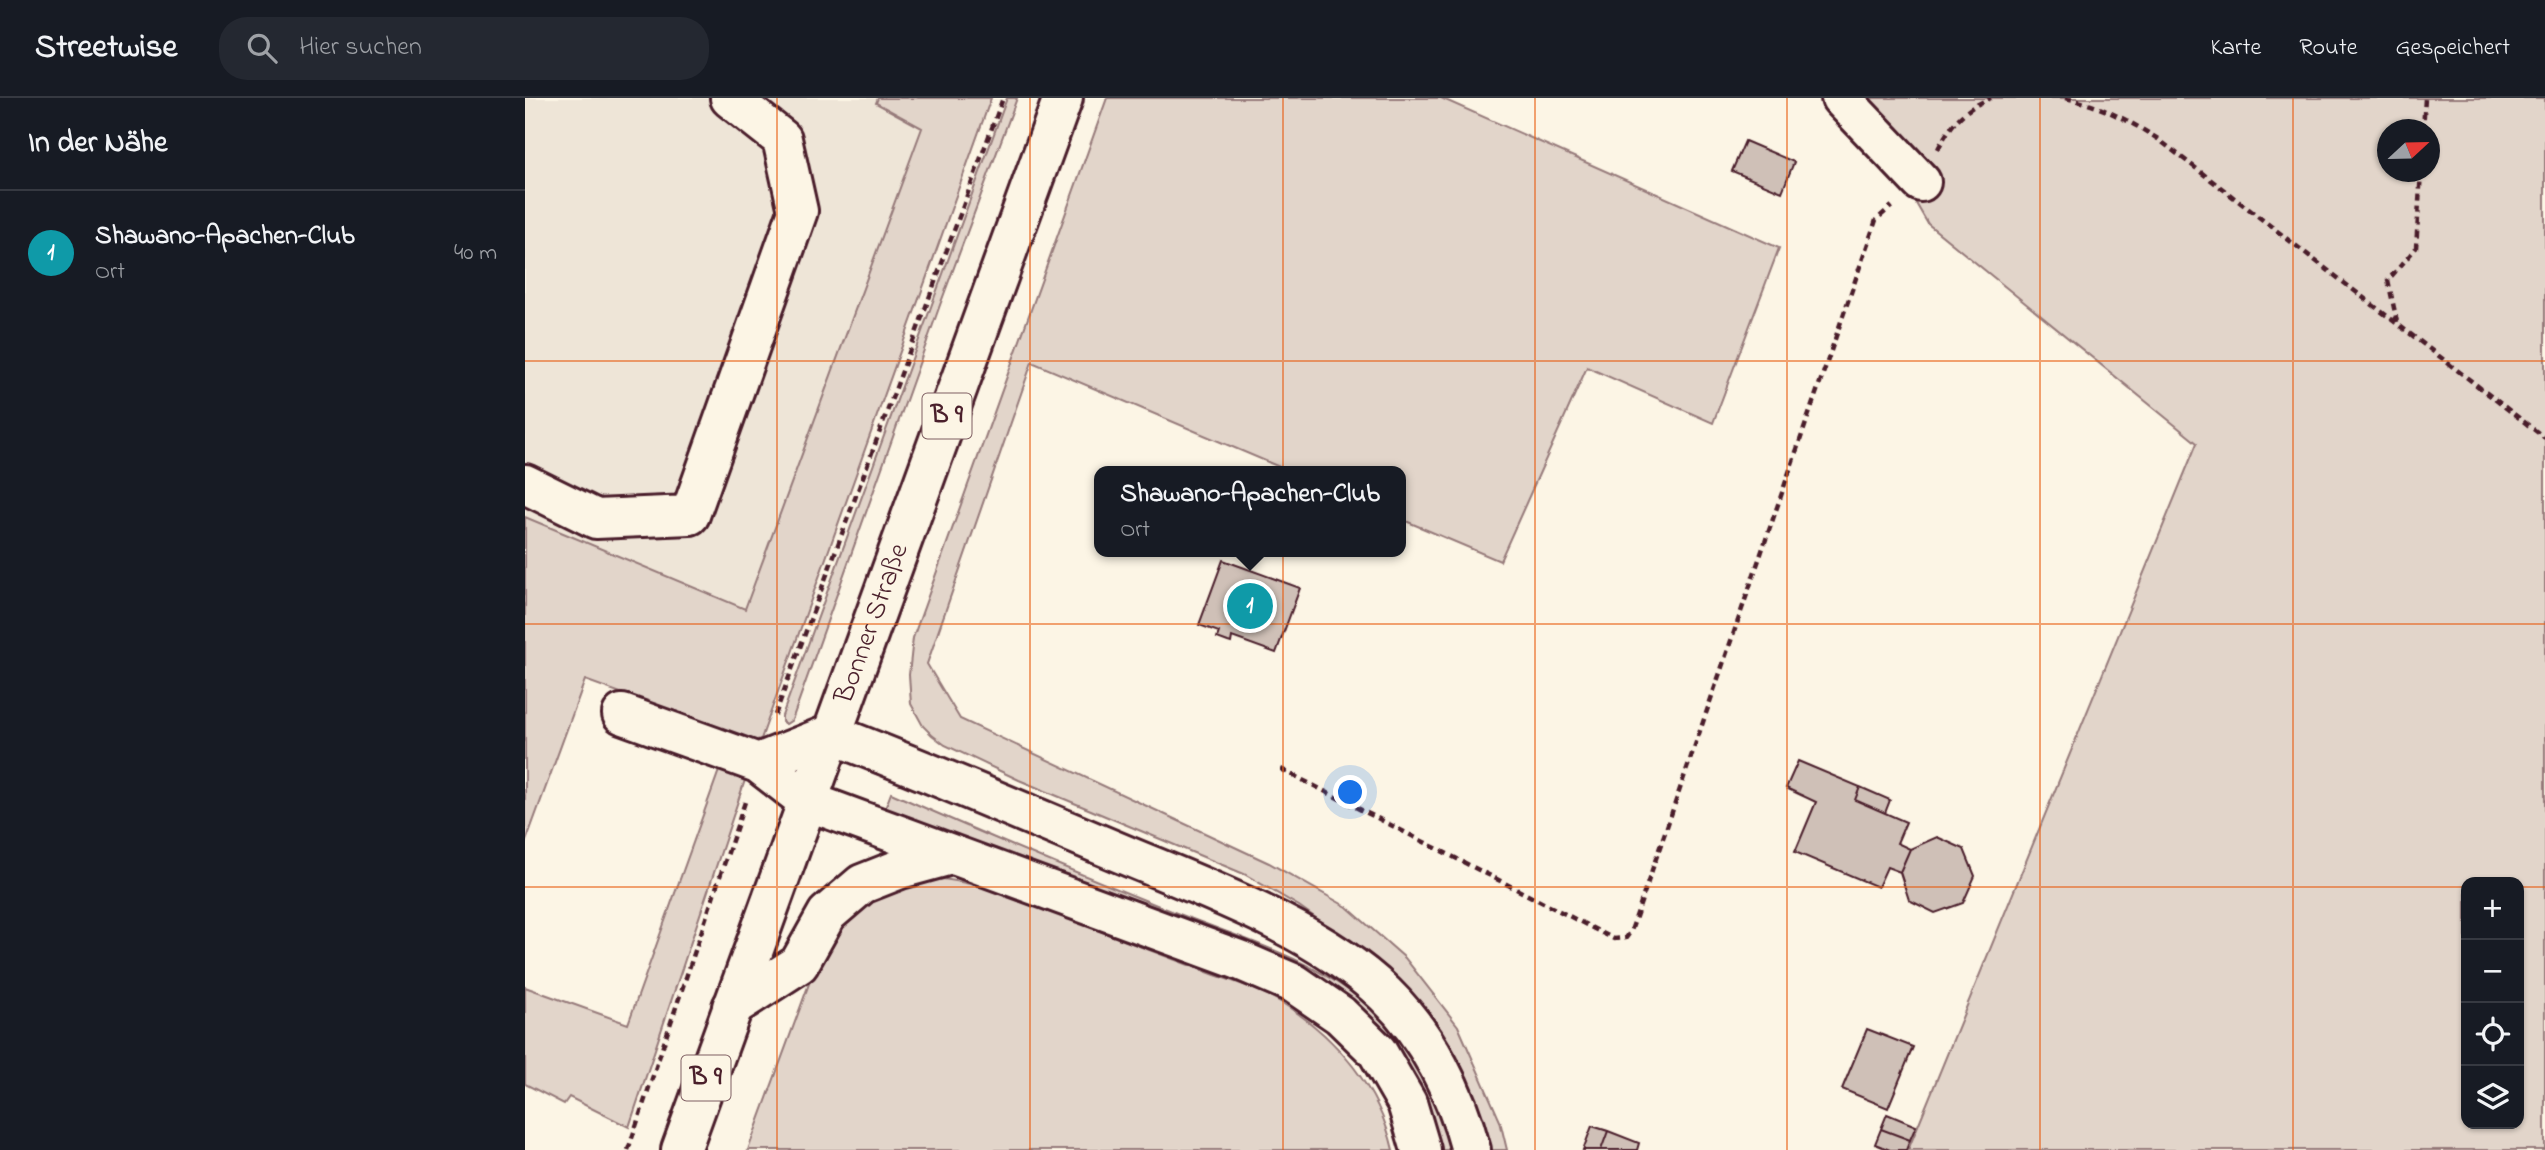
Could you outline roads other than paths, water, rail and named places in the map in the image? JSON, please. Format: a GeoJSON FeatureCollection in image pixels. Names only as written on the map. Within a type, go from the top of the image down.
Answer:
{"type":"FeatureCollection","features":[{"type":"Feature","properties":{"kind":"main road"},"geometry":{"type":"LineString","coordinates":[[525,484],[596,519],[690,515],[798,211],[782,139],[730,98]]}},
{"type":"Feature","properties":{"kind":"main road","name":"Bonner Straße"},"geometry":{"type":"LineString","coordinates":[[681,1150],[1063,98]]}},
{"type":"Feature","properties":{"kind":"main road"},"geometry":{"type":"LineString","coordinates":[[1841,98],[1921,182]]}},
{"type":"Feature","properties":{"kind":"main road"},"geometry":{"type":"LineString","coordinates":[[622,714],[758,763],[807,801],[1239,960],[1295,984],[1341,1015],[1377,1051],[1407,1102],[1421,1150]]}},
{"type":"Feature","properties":{"kind":"main road"},"geometry":{"type":"LineString","coordinates":[[758,763],[831,734],[1252,909],[1335,954],[1385,994],[1420,1034],[1448,1083],[1471,1150]]}},
{"type":"Feature","properties":{"kind":"main road"},"geometry":{"type":"LineString","coordinates":[[732,1007],[799,964],[827,914],[862,884],[900,869],[951,855]]}},
{"type":"Feature","properties":{"kind":"place","name":"Shawano-Apachen-Club"},"geometry":{"type":"Point","coordinates":[1250,606]}}]}
